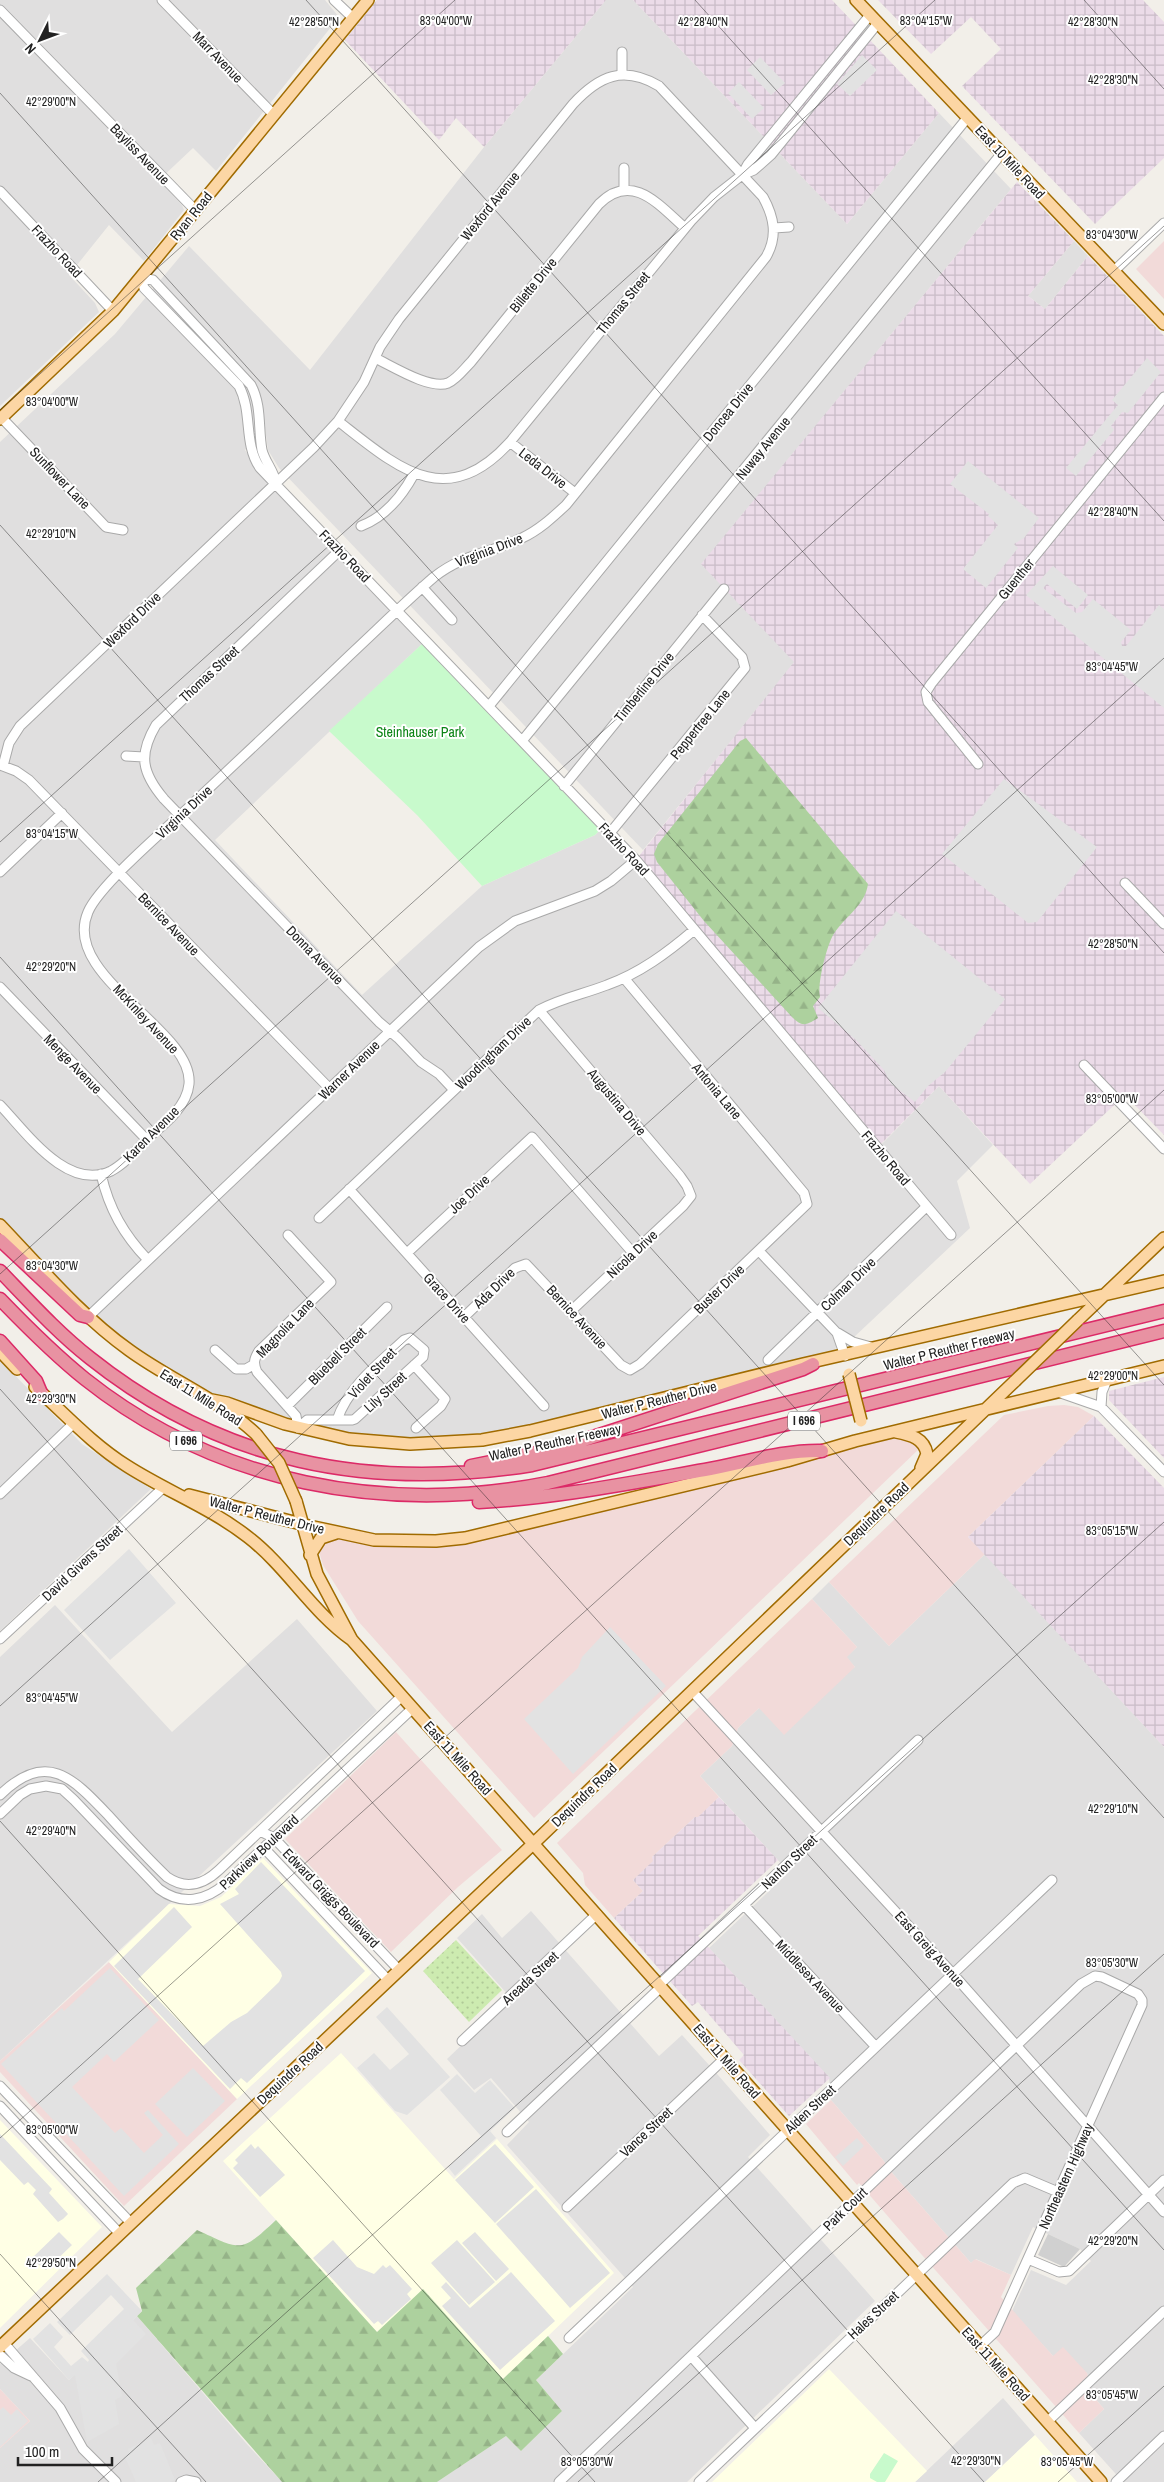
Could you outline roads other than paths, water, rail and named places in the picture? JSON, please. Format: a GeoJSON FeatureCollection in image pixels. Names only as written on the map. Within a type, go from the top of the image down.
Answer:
{"type":"FeatureCollection","features":[{"type":"Feature","properties":{"kind":"highway"},"geometry":{"type":"LineString","coordinates":[[0,1240],[80,1315],[88,1317]]}},
{"type":"Feature","properties":{"kind":"highway","name":"Walter P Reuther Freeway"},"geometry":{"type":"LineString","coordinates":[[0,1271],[49,1322],[88,1357],[136,1391],[186,1420],[246,1446],[285,1458],[348,1471],[402,1475],[462,1474],[532,1465],[1164,1311]]}},
{"type":"Feature","properties":{"kind":"highway","name":"I 696"},"geometry":{"type":"LineString","coordinates":[[0,1299],[42,1342],[87,1380],[142,1418],[201,1448],[261,1471],[313,1484],[378,1494],[442,1496],[508,1491],[548,1483],[1164,1331]]}},
{"type":"Feature","properties":{"kind":"highway"},"geometry":{"type":"LineString","coordinates":[[0,1341],[36,1381],[41,1393]]}},
{"type":"Feature","properties":{"kind":"highway"},"geometry":{"type":"LineString","coordinates":[[402,1475],[426,1470],[491,1463],[556,1448],[803,1369],[813,1364]]}},
{"type":"Feature","properties":{"kind":"highway"},"geometry":{"type":"LineString","coordinates":[[442,1496],[472,1502],[534,1498],[707,1470],[800,1451],[822,1451]]}},
{"type":"Feature","properties":{"kind":"main road","name":"Ryan Road"},"geometry":{"type":"LineString","coordinates":[[1,418],[113,312],[368,0]]}},
{"type":"Feature","properties":{"kind":"main road","name":"East 10 Mile Road"},"geometry":{"type":"LineString","coordinates":[[856,0],[1164,324]]}},
{"type":"Feature","properties":{"kind":"main road","name":"East 11 Mile Road"},"geometry":{"type":"LineString","coordinates":[[0,1225],[88,1317],[143,1360],[212,1400],[256,1434],[279,1464],[296,1501],[310,1555],[327,1594],[346,1625],[352,1640]]}},
{"type":"Feature","properties":{"kind":"main road","name":"Dequindre Road"},"geometry":{"type":"LineString","coordinates":[[2,2345],[534,1843],[1164,1238]]}},
{"type":"Feature","properties":{"kind":"main road","name":"Walter P Reuther Drive"},"geometry":{"type":"LineString","coordinates":[[212,1400],[227,1403],[298,1428],[340,1437],[378,1442],[424,1444],[475,1441],[530,1432],[803,1364],[813,1364],[1164,1281]]}},
{"type":"Feature","properties":{"kind":"main road","name":"East 11 Mile Road"},"geometry":{"type":"LineString","coordinates":[[0,1351],[73,1424],[107,1453],[219,1517],[249,1538],[280,1566],[337,1630],[352,1640],[534,1843],[1101,2482]]}},
{"type":"Feature","properties":{"kind":"main road"},"geometry":{"type":"LineString","coordinates":[[845,1356],[865,1438]]}},
{"type":"Feature","properties":{"kind":"main road","name":"Walter P Reuther Drive"},"geometry":{"type":"LineString","coordinates":[[164,1487],[200,1499],[279,1519],[374,1540],[403,1542],[465,1538],[822,1451],[865,1438],[1164,1366]]}},
{"type":"Feature","properties":{"kind":"main road"},"geometry":{"type":"LineString","coordinates":[[894,1432],[914,1437],[924,1446],[926,1458],[918,1474]]}},
{"type":"Feature","properties":{"kind":"main road"},"geometry":{"type":"LineString","coordinates":[[279,1519],[292,1510],[296,1501]]}},
{"type":"Feature","properties":{"kind":"main road"},"geometry":{"type":"LineString","coordinates":[[310,1555],[321,1538],[338,1533]]}},
{"type":"Feature","properties":{"kind":"street","name":"Marr Avenue"},"geometry":{"type":"LineString","coordinates":[[162,0],[274,115]]}},
{"type":"Feature","properties":{"kind":"street"},"geometry":{"type":"LineString","coordinates":[[334,0],[353,18]]}},
{"type":"Feature","properties":{"kind":"street","name":"Bayliss Avenue"},"geometry":{"type":"LineString","coordinates":[[0,10],[196,211]]}},
{"type":"Feature","properties":{"kind":"street"},"geometry":{"type":"LineString","coordinates":[[742,175],[754,170],[771,155],[828,84],[874,19]]}},
{"type":"Feature","properties":{"kind":"street","name":"Thomas Street"},"geometry":{"type":"LineString","coordinates":[[338,421],[398,466],[414,474],[439,478],[463,476],[486,466],[510,442],[685,228],[714,197],[742,175],[748,164],[818,77],[874,19]]}},
{"type":"Feature","properties":{"kind":"street"},"geometry":{"type":"LineString","coordinates":[[622,52],[622,74],[648,80],[659,86],[762,197],[772,217],[774,228],[789,227]]}},
{"type":"Feature","properties":{"kind":"street","name":"Wexford Avenue"},"geometry":{"type":"LineString","coordinates":[[276,483],[338,421],[364,382],[375,358],[399,319],[573,104],[596,82],[622,74]]}},
{"type":"Feature","properties":{"kind":"street"},"geometry":{"type":"LineString","coordinates":[[818,77],[828,84]]}},
{"type":"Feature","properties":{"kind":"street"},"geometry":{"type":"LineString","coordinates":[[797,104],[805,112]]}},
{"type":"Feature","properties":{"kind":"street","name":"Doncea Drive"},"geometry":{"type":"LineString","coordinates":[[488,706],[968,118]]}},
{"type":"Feature","properties":{"kind":"street","name":"Nuway Avenue"},"geometry":{"type":"LineString","coordinates":[[522,741],[1002,153]]}},
{"type":"Feature","properties":{"kind":"street"},"geometry":{"type":"LineString","coordinates":[[624,168],[624,190],[631,189],[649,197],[685,228]]}},
{"type":"Feature","properties":{"kind":"street","name":"Billette Drive"},"geometry":{"type":"LineString","coordinates":[[375,358],[428,383],[442,384],[452,381],[471,362],[598,204],[614,193],[624,190]]}},
{"type":"Feature","properties":{"kind":"street","name":"Frazho Road"},"geometry":{"type":"LineString","coordinates":[[0,191],[113,312]]}},
{"type":"Feature","properties":{"kind":"street"},"geometry":{"type":"LineString","coordinates":[[1114,271],[1164,223]]}},
{"type":"Feature","properties":{"kind":"street","name":"Virginia Drive"},"geometry":{"type":"LineString","coordinates":[[84,931],[86,914],[93,903],[120,873],[422,586],[455,562],[511,543],[544,526],[575,493],[762,263],[771,248],[774,228]]}},
{"type":"Feature","properties":{"kind":"street","name":"Frazho Road"},"geometry":{"type":"LineString","coordinates":[[141,278],[153,280],[251,385],[259,404],[262,452],[274,473],[276,483],[636,860],[951,1235]]}},
{"type":"Feature","properties":{"kind":"street","name":"Guenther"},"geometry":{"type":"LineString","coordinates":[[978,764],[928,702],[926,692],[930,684],[1164,397]]}},
{"type":"Feature","properties":{"kind":"street","name":"Sunflower Lane"},"geometry":{"type":"LineString","coordinates":[[1,418],[106,527],[123,530]]}},
{"type":"Feature","properties":{"kind":"street","name":"Leda Drive"},"geometry":{"type":"LineString","coordinates":[[510,442],[575,493]]}},
{"type":"Feature","properties":{"kind":"street"},"geometry":{"type":"LineString","coordinates":[[361,526],[378,518],[396,501],[405,491],[414,474]]}},
{"type":"Feature","properties":{"kind":"street","name":"Wexford Drive"},"geometry":{"type":"LineString","coordinates":[[2,766],[10,743],[20,726],[276,483]]}},
{"type":"Feature","properties":{"kind":"street","name":"Thomas Street"},"geometry":{"type":"LineString","coordinates":[[144,757],[148,738],[162,718],[340,550]]}},
{"type":"Feature","properties":{"kind":"street"},"geometry":{"type":"LineString","coordinates":[[422,586],[452,620]]}},
{"type":"Feature","properties":{"kind":"street","name":"Timberline Drive"},"geometry":{"type":"LineString","coordinates":[[564,786],[724,589]]}},
{"type":"Feature","properties":{"kind":"street","name":"Peppertree Lane"},"geometry":{"type":"LineString","coordinates":[[610,833],[745,668],[742,657],[702,615]]}},
{"type":"Feature","properties":{"kind":"street"},"geometry":{"type":"LineString","coordinates":[[126,756],[144,757],[147,774],[152,785],[180,816]]}},
{"type":"Feature","properties":{"kind":"street","name":"Bernice Avenue"},"geometry":{"type":"LineString","coordinates":[[2,766],[22,774],[62,813],[330,1089]]}},
{"type":"Feature","properties":{"kind":"street"},"geometry":{"type":"LineString","coordinates":[[0,872],[62,813]]}},
{"type":"Feature","properties":{"kind":"street","name":"Donna Avenue"},"geometry":{"type":"LineString","coordinates":[[180,816],[389,1031],[421,1062],[439,1074],[454,1090]]}},
{"type":"Feature","properties":{"kind":"street","name":"Warner Avenue"},"geometry":{"type":"LineString","coordinates":[[88,1317],[479,947],[506,927],[535,913],[595,891],[612,881],[636,860]]}},
{"type":"Feature","properties":{"kind":"street"},"geometry":{"type":"LineString","coordinates":[[1125,883],[1164,924]]}},
{"type":"Feature","properties":{"kind":"street","name":"Woodingham Drive"},"geometry":{"type":"LineString","coordinates":[[319,1218],[539,1010],[564,998],[624,978],[662,957],[694,930]]}},
{"type":"Feature","properties":{"kind":"street","name":"McKinley Avenue"},"geometry":{"type":"LineString","coordinates":[[84,931],[88,953],[178,1052],[188,1072],[189,1084]]}},
{"type":"Feature","properties":{"kind":"street","name":"Antonia Lane"},"geometry":{"type":"LineString","coordinates":[[624,978],[804,1193],[807,1204]]}},
{"type":"Feature","properties":{"kind":"street","name":"Menge Avenue"},"geometry":{"type":"LineString","coordinates":[[0,987],[147,1140]]}},
{"type":"Feature","properties":{"kind":"street","name":"Augustina Drive"},"geometry":{"type":"LineString","coordinates":[[539,1010],[680,1176],[691,1196]]}},
{"type":"Feature","properties":{"kind":"street"},"geometry":{"type":"LineString","coordinates":[[1084,1065],[1164,1149]]}},
{"type":"Feature","properties":{"kind":"street","name":"Karen Avenue"},"geometry":{"type":"LineString","coordinates":[[101,1174],[118,1166],[175,1113],[183,1101],[189,1084]]}},
{"type":"Feature","properties":{"kind":"street"},"geometry":{"type":"LineString","coordinates":[[0,1105],[64,1169],[83,1175],[101,1174],[106,1194],[116,1218],[132,1242],[148,1260]]}},
{"type":"Feature","properties":{"kind":"street","name":"Joe Drive"},"geometry":{"type":"LineString","coordinates":[[406,1253],[532,1137],[632,1253]]}},
{"type":"Feature","properties":{"kind":"street","name":"Grace Drive"},"geometry":{"type":"LineString","coordinates":[[349,1189],[544,1406]]}},
{"type":"Feature","properties":{"kind":"street","name":"Nicola Drive"},"geometry":{"type":"LineString","coordinates":[[571,1311],[684,1206],[691,1196]]}},
{"type":"Feature","properties":{"kind":"street","name":"Buster Drive"},"geometry":{"type":"LineString","coordinates":[[628,1370],[637,1367],[807,1204]]}},
{"type":"Feature","properties":{"kind":"street","name":"Colman Drive"},"geometry":{"type":"LineString","coordinates":[[768,1360],[926,1207]]}},
{"type":"Feature","properties":{"kind":"street","name":"Magnolia Lane"},"geometry":{"type":"LineString","coordinates":[[288,1236],[331,1282],[259,1351],[253,1364],[257,1372],[296,1416],[298,1428]]}},
{"type":"Feature","properties":{"kind":"street"},"geometry":{"type":"LineString","coordinates":[[759,1251],[837,1333],[857,1343],[880,1348]]}},
{"type":"Feature","properties":{"kind":"street","name":"Bernice Avenue"},"geometry":{"type":"LineString","coordinates":[[526,1264],[628,1370]]}},
{"type":"Feature","properties":{"kind":"street","name":"Ada Drive"},"geometry":{"type":"LineString","coordinates":[[464,1317],[515,1268],[526,1264]]}},
{"type":"Feature","properties":{"kind":"street","name":"Bluebell Street"},"geometry":{"type":"LineString","coordinates":[[287,1406],[387,1307]]}},
{"type":"Feature","properties":{"kind":"street"},"geometry":{"type":"LineString","coordinates":[[837,1333],[845,1356]]}},
{"type":"Feature","properties":{"kind":"street","name":"Violet Street"},"geometry":{"type":"LineString","coordinates":[[336,1420],[341,1408],[356,1387],[404,1340],[410,1338],[424,1350]]}},
{"type":"Feature","properties":{"kind":"street"},"geometry":{"type":"LineString","coordinates":[[215,1350],[236,1368],[246,1369],[253,1364]]}},
{"type":"Feature","properties":{"kind":"street","name":"Lily Street"},"geometry":{"type":"LineString","coordinates":[[336,1420],[355,1419],[423,1358],[424,1350]]}},
{"type":"Feature","properties":{"kind":"street"},"geometry":{"type":"LineString","coordinates":[[414,1365],[445,1399],[441,1406],[416,1428]]}},
{"type":"Feature","properties":{"kind":"street"},"geometry":{"type":"LineString","coordinates":[[1101,1407],[1100,1397],[1108,1380]]}},
{"type":"Feature","properties":{"kind":"street"},"geometry":{"type":"LineString","coordinates":[[1058,1392],[1101,1407],[1164,1472]]}},
{"type":"Feature","properties":{"kind":"street"},"geometry":{"type":"LineString","coordinates":[[298,1428],[307,1420],[336,1420]]}},
{"type":"Feature","properties":{"kind":"street"},"geometry":{"type":"LineString","coordinates":[[0,1494],[73,1424]]}},
{"type":"Feature","properties":{"kind":"street","name":"David Givens Street"},"geometry":{"type":"LineString","coordinates":[[0,1639],[164,1487]]}},
{"type":"Feature","properties":{"kind":"street","name":"East Greig Avenue"},"geometry":{"type":"LineString","coordinates":[[692,1691],[953,1974],[1164,2212]]}},
{"type":"Feature","properties":{"kind":"street","name":"Parkview Boulevard"},"geometry":{"type":"LineString","coordinates":[[0,1795],[25,1775],[48,1771],[67,1776],[79,1785],[167,1877],[182,1885],[204,1882],[234,1857],[402,1696]]}},
{"type":"Feature","properties":{"kind":"street","name":"Parkview Boulevard"},"geometry":{"type":"LineString","coordinates":[[0,1814],[4,1805],[30,1789],[51,1786],[68,1794],[164,1893],[183,1899],[209,1896],[244,1867],[413,1708]]}},
{"type":"Feature","properties":{"kind":"street","name":"Nanton Street"},"geometry":{"type":"LineString","coordinates":[[507,2132],[918,1740]]}},
{"type":"Feature","properties":{"kind":"street"},"geometry":{"type":"LineString","coordinates":[[342,1754],[352,1758],[353,1764]]}},
{"type":"Feature","properties":{"kind":"street"},"geometry":{"type":"LineString","coordinates":[[325,1771],[326,1777],[336,1780]]}},
{"type":"Feature","properties":{"kind":"street"},"geometry":{"type":"LineString","coordinates":[[84,1810],[94,1801]]}},
{"type":"Feature","properties":{"kind":"street","name":"Edward Griggs Boulevard"},"geometry":{"type":"LineString","coordinates":[[260,1831],[274,1838],[399,1970]]}},
{"type":"Feature","properties":{"kind":"street","name":"Edward Griggs Boulevard"},"geometry":{"type":"LineString","coordinates":[[264,1848],[388,1980]]}},
{"type":"Feature","properties":{"kind":"street"},"geometry":{"type":"LineString","coordinates":[[234,1857],[237,1864],[244,1867]]}},
{"type":"Feature","properties":{"kind":"street"},"geometry":{"type":"LineString","coordinates":[[137,1867],[149,1858]]}},
{"type":"Feature","properties":{"kind":"street"},"geometry":{"type":"LineString","coordinates":[[219,1870],[227,1876],[226,1883]]}},
{"type":"Feature","properties":{"kind":"street","name":"Alden Street"},"geometry":{"type":"LineString","coordinates":[[568,2338],[1052,1880]]}},
{"type":"Feature","properties":{"kind":"street","name":"Middlesex Avenue"},"geometry":{"type":"LineString","coordinates":[[744,1905],[876,2048]]}},
{"type":"Feature","properties":{"kind":"street","name":"Areada Street"},"geometry":{"type":"LineString","coordinates":[[462,2041],[597,1914]]}},
{"type":"Feature","properties":{"kind":"street","name":"Park Court"},"geometry":{"type":"LineString","coordinates":[[559,2482],[1082,1984],[1095,1976],[1102,1977],[1132,1991],[1142,2000]]}},
{"type":"Feature","properties":{"kind":"street","name":"Northeastern Highway"},"geometry":{"type":"LineString","coordinates":[[980,2346],[995,2332],[1140,2011],[1142,2000]]}},
{"type":"Feature","properties":{"kind":"street","name":"Vance Street"},"geometry":{"type":"LineString","coordinates":[[567,2207],[725,2058]]}},
{"type":"Feature","properties":{"kind":"street"},"geometry":{"type":"LineString","coordinates":[[0,2086],[131,2224]]}},
{"type":"Feature","properties":{"kind":"street"},"geometry":{"type":"LineString","coordinates":[[0,2106],[120,2234]]}},
{"type":"Feature","properties":{"kind":"street"},"geometry":{"type":"LineString","coordinates":[[21,2129],[32,2119]]}},
{"type":"Feature","properties":{"kind":"street","name":"Hales Street"},"geometry":{"type":"LineString","coordinates":[[699,2482],[1016,2180],[1025,2178],[1058,2192]]}},
{"type":"Feature","properties":{"kind":"street"},"geometry":{"type":"LineString","coordinates":[[1028,2259],[1059,2272],[1069,2271],[1164,2180]]}},
{"type":"Feature","properties":{"kind":"street"},"geometry":{"type":"LineString","coordinates":[[1048,2422],[1164,2311]]}},
{"type":"Feature","properties":{"kind":"street"},"geometry":{"type":"LineString","coordinates":[[2,2345],[65,2414],[83,2449],[116,2482]]}},
{"type":"Feature","properties":{"kind":"street"},"geometry":{"type":"LineString","coordinates":[[0,2355],[14,2368],[33,2377]]}},
{"type":"Feature","properties":{"kind":"street"},"geometry":{"type":"LineString","coordinates":[[691,2356],[755,2428]]}},
{"type":"Feature","properties":{"kind":"street"},"geometry":{"type":"LineString","coordinates":[[1116,2482],[1164,2436]]}},
{"type":"Feature","properties":{"kind":"street"},"geometry":{"type":"LineString","coordinates":[[181,2482],[186,2480],[196,2482]]}},
{"type":"Feature","properties":{"kind":"park label","name":"Steinhauser Park"},"geometry":{"type":"Point","coordinates":[420,732]}}]}
